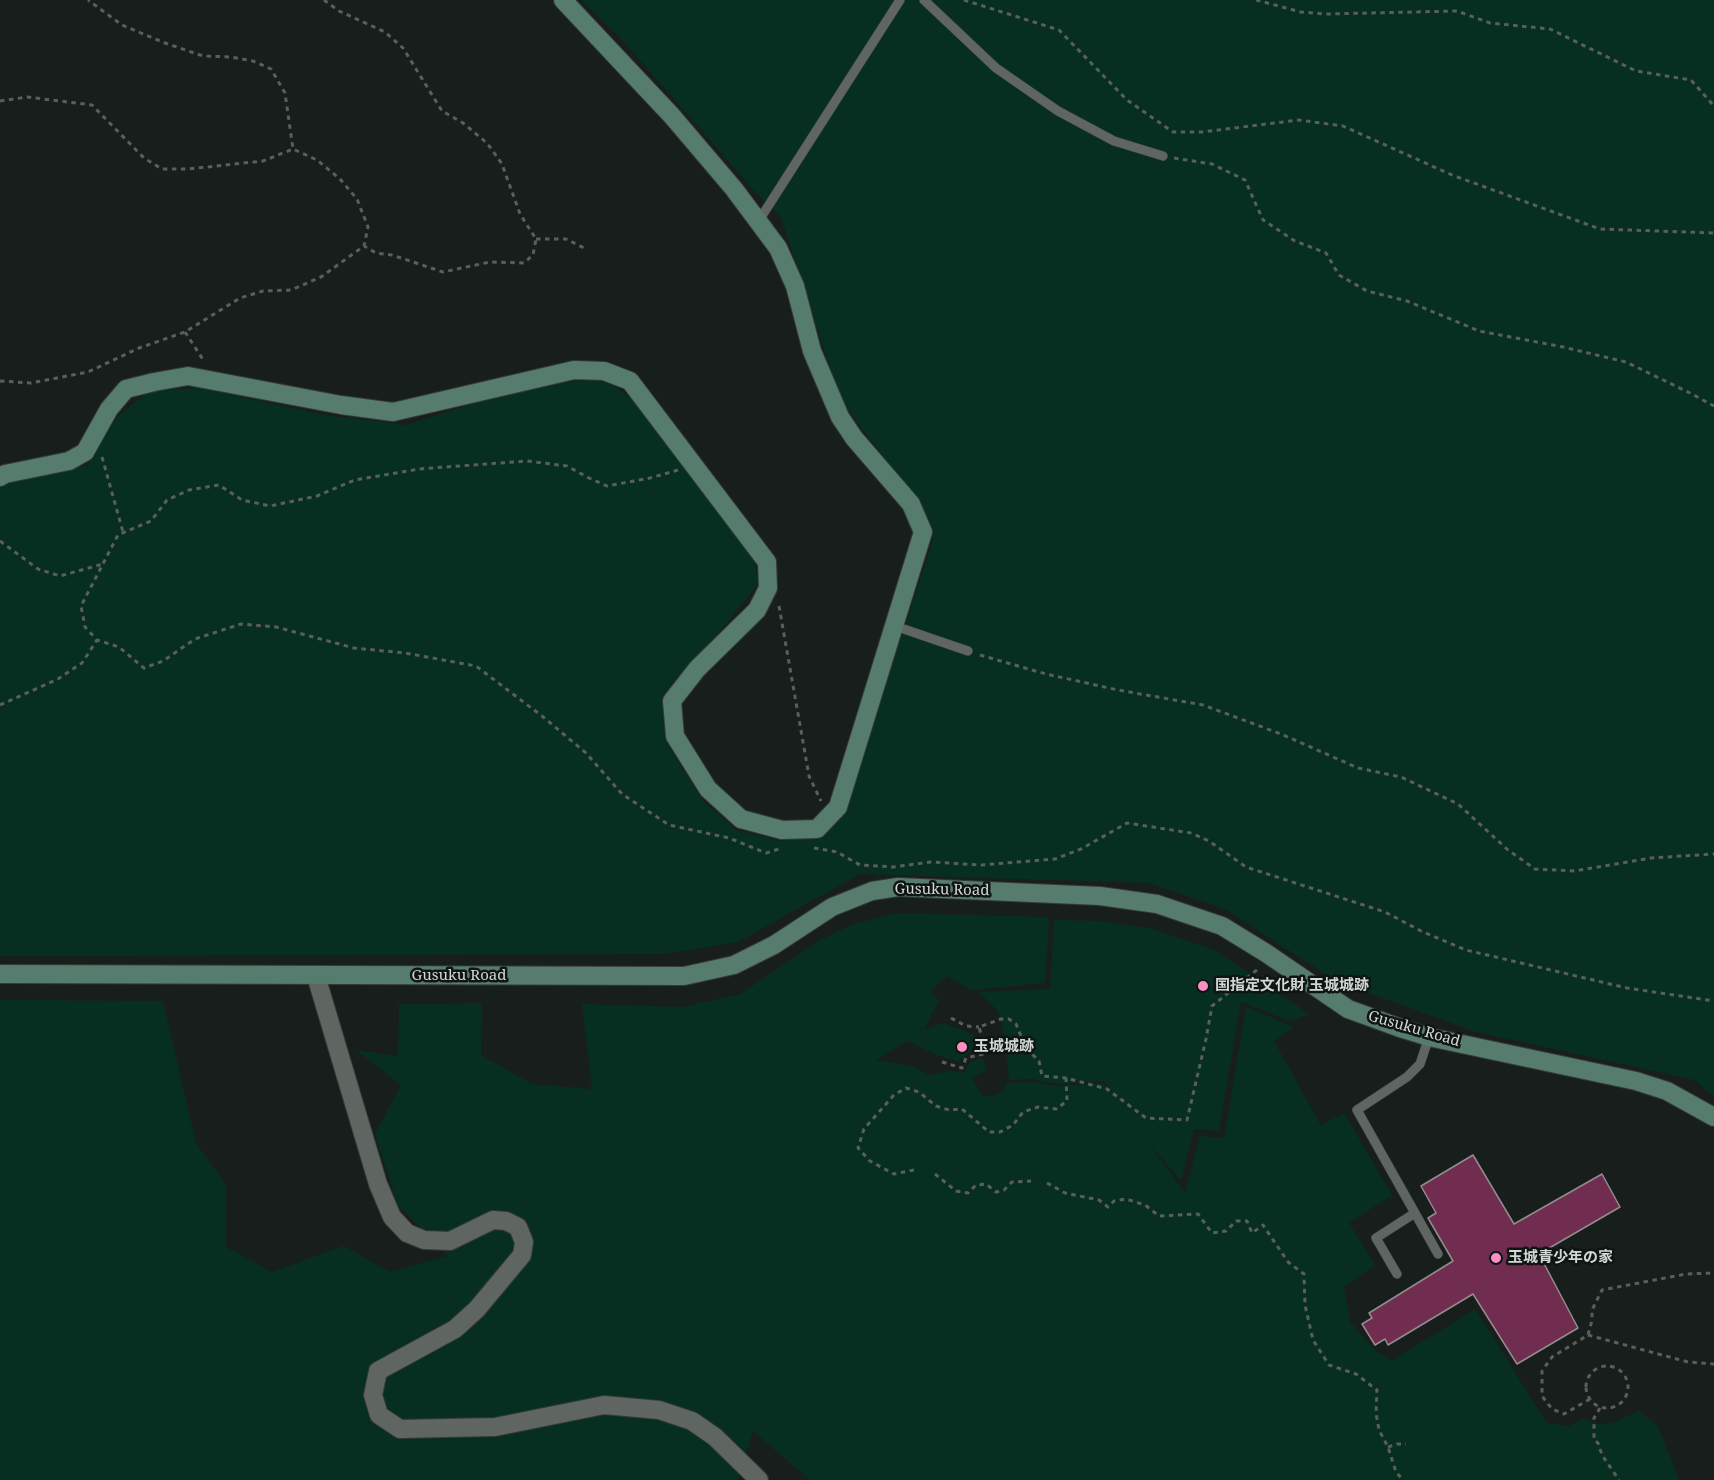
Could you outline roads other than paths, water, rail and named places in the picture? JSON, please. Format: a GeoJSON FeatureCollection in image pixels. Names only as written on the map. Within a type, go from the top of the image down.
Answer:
{"type":"FeatureCollection","features":[{"type":"Feature","properties":{"kind":"street"},"geometry":{"type":"LineString","coordinates":[[0,477],[69,461],[85,452],[109,409],[126,389],[188,376],[341,405],[393,412],[574,370],[604,371],[630,381],[767,562],[768,588],[758,610],[697,669],[672,701],[675,736],[708,789],[741,819],[782,830],[817,829],[838,807],[923,532],[910,504],[854,438],[840,417],[812,351],[795,286],[778,248],[734,189],[672,116],[563,0]]}},
{"type":"Feature","properties":{"kind":"street","name":"Gusuku Road"},"geometry":{"type":"LineString","coordinates":[[0,974],[684,976],[734,965],[774,945],[832,907],[872,891],[898,887],[1100,896],[1158,904],[1222,926],[1348,1009],[1429,1037],[1636,1081],[1667,1091],[1714,1118]]}},
{"type":"Feature","properties":{"kind":"street"},"geometry":{"type":"LineString","coordinates":[[316,976],[378,1184],[392,1217],[407,1233],[424,1240],[450,1241],[493,1220],[506,1221],[518,1227],[524,1242],[522,1255],[477,1309],[455,1329],[378,1371],[373,1395],[379,1415],[400,1429],[495,1427],[604,1405],[660,1410],[692,1421],[715,1437],[759,1480]]}},
{"type":"Feature","properties":{"kind":"lane"},"geometry":{"type":"LineString","coordinates":[[759,222],[900,0]]}},
{"type":"Feature","properties":{"kind":"lane"},"geometry":{"type":"LineString","coordinates":[[924,0],[996,68],[1058,111],[1114,141],[1163,156]]}},
{"type":"Feature","properties":{"kind":"lane"},"geometry":{"type":"LineString","coordinates":[[895,626],[968,651]]}},
{"type":"Feature","properties":{"kind":"lane"},"geometry":{"type":"LineString","coordinates":[[1429,1037],[1420,1064],[1407,1077],[1357,1110],[1438,1254]]}},
{"type":"Feature","properties":{"kind":"lane"},"geometry":{"type":"LineString","coordinates":[[1397,1274],[1376,1238],[1415,1213]]}},
{"type":"Feature","properties":{"kind":"place","name":"国指定文化財 玉城城跡"},"geometry":{"type":"Point","coordinates":[1203,986]}},
{"type":"Feature","properties":{"kind":"place","name":"玉城城跡"},"geometry":{"type":"Point","coordinates":[962,1047]}},
{"type":"Feature","properties":{"kind":"place","name":"玉城青少年の家"},"geometry":{"type":"Point","coordinates":[1496,1258]}}]}
